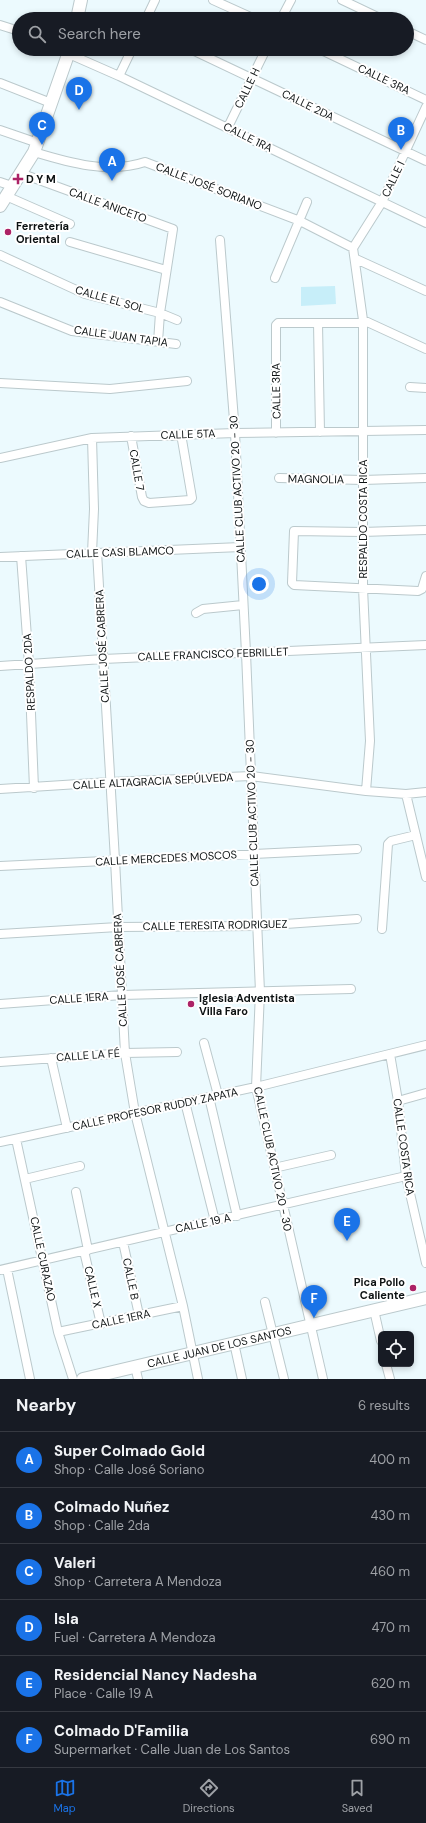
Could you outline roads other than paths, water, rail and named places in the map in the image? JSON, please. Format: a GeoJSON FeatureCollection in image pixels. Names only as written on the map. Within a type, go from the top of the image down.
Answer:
{"type":"FeatureCollection","features":[{"type":"Feature","properties":{"kind":"street"},"geometry":{"type":"LineString","coordinates":[[78,12],[81,0]]}},
{"type":"Feature","properties":{"kind":"street"},"geometry":{"type":"LineString","coordinates":[[149,12],[155,0]]}},
{"type":"Feature","properties":{"kind":"street"},"geometry":{"type":"LineString","coordinates":[[213,0],[240,12]]}},
{"type":"Feature","properties":{"kind":"street"},"geometry":{"type":"LineString","coordinates":[[285,12],[291,0]]}},
{"type":"Feature","properties":{"kind":"street"},"geometry":{"type":"LineString","coordinates":[[342,0],[367,12]]}},
{"type":"Feature","properties":{"kind":"street"},"geometry":{"type":"LineString","coordinates":[[0,25],[12,29]]}},
{"type":"Feature","properties":{"kind":"street"},"geometry":{"type":"LineString","coordinates":[[414,34],[426,40]]}},
{"type":"Feature","properties":{"kind":"street"},"geometry":{"type":"LineString","coordinates":[[6,196],[36,147],[69,56]]}},
{"type":"Feature","properties":{"kind":"street","name":"CALLE 1RA"},"geometry":{"type":"LineString","coordinates":[[78,56],[426,223]]}},
{"type":"Feature","properties":{"kind":"street"},"geometry":{"type":"LineString","coordinates":[[119,76],[129,56]]}},
{"type":"Feature","properties":{"kind":"street","name":"CALLE 2DA"},"geometry":{"type":"LineString","coordinates":[[205,56],[426,161]]}},
{"type":"Feature","properties":{"kind":"street","name":"CALLE H"},"geometry":{"type":"LineString","coordinates":[[228,128],[263,56]]}},
{"type":"Feature","properties":{"kind":"street","name":"CALLE 3RA"},"geometry":{"type":"LineString","coordinates":[[334,56],[426,100]]}},
{"type":"Feature","properties":{"kind":"street"},"geometry":{"type":"LineString","coordinates":[[0,83],[51,103]]}},
{"type":"Feature","properties":{"kind":"street","name":"CALLE I"},"geometry":{"type":"LineString","coordinates":[[353,248],[382,202],[426,107]]}},
{"type":"Feature","properties":{"kind":"street","name":"CALLE JOSÉ SORIANO"},"geometry":{"type":"LineString","coordinates":[[0,130],[36,147],[76,163],[122,168],[145,162],[300,221],[353,248]]}},
{"type":"Feature","properties":{"kind":"street","name":"CALLE ANICETO"},"geometry":{"type":"LineString","coordinates":[[20,173],[173,229],[166,270]]}},
{"type":"Feature","properties":{"kind":"street"},"geometry":{"type":"LineString","coordinates":[[0,182],[6,196],[70,224]]}},
{"type":"Feature","properties":{"kind":"street"},"geometry":{"type":"LineString","coordinates":[[274,278],[307,202]]}},
{"type":"Feature","properties":{"kind":"street","name":"CALLE CLUB ACTIVO 20 - 30"},"geometry":{"type":"LineString","coordinates":[[220,240],[235,433],[246,653],[253,854],[260,992],[256,1087],[323,1379]]}},
{"type":"Feature","properties":{"kind":"street"},"geometry":{"type":"LineString","coordinates":[[70,242],[166,270],[160,313],[158,342]]}},
{"type":"Feature","properties":{"kind":"street","name":"RESPALDO COSTA RICA"},"geometry":{"type":"LineString","coordinates":[[353,248],[356,258],[363,321],[362,532],[365,648],[370,741],[366,791]]}},
{"type":"Feature","properties":{"kind":"street","name":"CALLE EL SOL"},"geometry":{"type":"LineString","coordinates":[[0,255],[85,294],[160,313],[177,320]]}},
{"type":"Feature","properties":{"kind":"street"},"geometry":{"type":"LineString","coordinates":[[356,258],[426,290]]}},
{"type":"Feature","properties":{"kind":"street","name":"CALLE JUAN TAPIA"},"geometry":{"type":"LineString","coordinates":[[0,302],[72,331],[176,344]]}},
{"type":"Feature","properties":{"kind":"street"},"geometry":{"type":"LineString","coordinates":[[320,432],[318,322],[363,321],[426,349]]}},
{"type":"Feature","properties":{"kind":"street","name":"CALLE 3RA"},"geometry":{"type":"LineString","coordinates":[[276,433],[276,325],[278,323],[318,322]]}},
{"type":"Feature","properties":{"kind":"street"},"geometry":{"type":"LineString","coordinates":[[0,383],[110,389],[187,381]]}},
{"type":"Feature","properties":{"kind":"street"},"geometry":{"type":"LineString","coordinates":[[410,387],[426,388]]}},
{"type":"Feature","properties":{"kind":"street","name":"CALLE 5TA"},"geometry":{"type":"LineString","coordinates":[[0,458],[92,438],[181,434],[426,430]]}},
{"type":"Feature","properties":{"kind":"street","name":"CALLE 7"},"geometry":{"type":"LineString","coordinates":[[131,436],[144,501],[149,503],[190,500],[192,498],[181,434]]}},
{"type":"Feature","properties":{"kind":"street","name":"CALLE JOSÉ CABRERA"},"geometry":{"type":"LineString","coordinates":[[92,438],[94,553],[103,659],[115,860],[124,1053],[135,1113],[183,1306],[198,1379]]}},
{"type":"Feature","properties":{"kind":"street","name":"MAGNOLIA"},"geometry":{"type":"LineString","coordinates":[[279,478],[363,480],[426,478]]}},
{"type":"Feature","properties":{"kind":"street"},"geometry":{"type":"LineString","coordinates":[[426,530],[362,532],[294,531],[293,584],[418,591],[422,589],[426,576]]}},
{"type":"Feature","properties":{"kind":"street","name":"CALLE CASI BLAMCO"},"geometry":{"type":"LineString","coordinates":[[0,557],[241,547]]}},
{"type":"Feature","properties":{"kind":"street","name":"RESPALDO 2DA"},"geometry":{"type":"LineString","coordinates":[[21,556],[29,664],[34,788]]}},
{"type":"Feature","properties":{"kind":"street"},"geometry":{"type":"LineString","coordinates":[[196,613],[203,609],[243,605]]}},
{"type":"Feature","properties":{"kind":"street","name":"CALLE FRANCISCO FEBRILLET"},"geometry":{"type":"LineString","coordinates":[[0,666],[103,659],[426,644]]}},
{"type":"Feature","properties":{"kind":"street","name":"CALLE ALTAGRACIA SEPÚLVEDA"},"geometry":{"type":"LineString","coordinates":[[0,789],[110,782],[251,776],[366,791],[406,794],[426,792]]}},
{"type":"Feature","properties":{"kind":"street"},"geometry":{"type":"LineString","coordinates":[[406,794],[426,877]]}},
{"type":"Feature","properties":{"kind":"street"},"geometry":{"type":"LineString","coordinates":[[382,929],[388,844],[391,841],[416,835]]}},
{"type":"Feature","properties":{"kind":"street","name":"CALLE MERCEDES MOSCOS"},"geometry":{"type":"LineString","coordinates":[[0,866],[357,849]]}},
{"type":"Feature","properties":{"kind":"street","name":"CALLE TERESITA RODRIGUEZ"},"geometry":{"type":"LineString","coordinates":[[0,934],[118,927],[257,926],[357,919]]}},
{"type":"Feature","properties":{"kind":"street","name":"CALLE 1ERA"},"geometry":{"type":"LineString","coordinates":[[0,1004],[122,995],[351,989]]}},
{"type":"Feature","properties":{"kind":"street"},"geometry":{"type":"LineString","coordinates":[[204,1043],[218,1095]]}},
{"type":"Feature","properties":{"kind":"street","name":"CALLE PROFESOR RUDDY ZAPATA"},"geometry":{"type":"LineString","coordinates":[[0,1142],[256,1087],[426,1045]]}},
{"type":"Feature","properties":{"kind":"street","name":"CALLE LA FÉ"},"geometry":{"type":"LineString","coordinates":[[0,1062],[124,1053],[177,1052]]}},
{"type":"Feature","properties":{"kind":"street","name":"CALLE COSTA RICA"},"geometry":{"type":"LineString","coordinates":[[390,1054],[398,1101],[406,1176],[426,1263]]}},
{"type":"Feature","properties":{"kind":"street"},"geometry":{"type":"LineString","coordinates":[[51,1058],[67,1128]]}},
{"type":"Feature","properties":{"kind":"street"},"geometry":{"type":"LineString","coordinates":[[398,1101],[426,1093]]}},
{"type":"Feature","properties":{"kind":"street"},"geometry":{"type":"LineString","coordinates":[[209,1097],[237,1216]]}},
{"type":"Feature","properties":{"kind":"street"},"geometry":{"type":"LineString","coordinates":[[185,1102],[216,1221]]}},
{"type":"Feature","properties":{"kind":"street","name":"CALLE CURAZAO"},"geometry":{"type":"LineString","coordinates":[[16,1138],[58,1332],[73,1379]]}},
{"type":"Feature","properties":{"kind":"street"},"geometry":{"type":"LineString","coordinates":[[274,1168],[331,1155]]}},
{"type":"Feature","properties":{"kind":"street"},"geometry":{"type":"LineString","coordinates":[[25,1179],[80,1166]]}},
{"type":"Feature","properties":{"kind":"street","name":"CALLE 19 A"},"geometry":{"type":"LineString","coordinates":[[4,1270],[43,1259],[86,1251],[406,1176]]}},
{"type":"Feature","properties":{"kind":"street","name":"CALLE X"},"geometry":{"type":"LineString","coordinates":[[76,1192],[101,1324]]}},
{"type":"Feature","properties":{"kind":"street","name":"CALLE B"},"geometry":{"type":"LineString","coordinates":[[123,1242],[140,1315]]}},
{"type":"Feature","properties":{"kind":"street"},"geometry":{"type":"LineString","coordinates":[[4,1270],[30,1379]]}},
{"type":"Feature","properties":{"kind":"street","name":"CALLE JUAN DE LOS SANTOS"},"geometry":{"type":"LineString","coordinates":[[83,1379],[193,1354],[310,1324],[426,1298]]}},
{"type":"Feature","properties":{"kind":"street"},"geometry":{"type":"LineString","coordinates":[[265,1302],[284,1379]]}},
{"type":"Feature","properties":{"kind":"street","name":"CALLE 1ERA"},"geometry":{"type":"LineString","coordinates":[[58,1332],[183,1306]]}},
{"type":"Feature","properties":{"kind":"street"},"geometry":{"type":"LineString","coordinates":[[374,1310],[379,1331]]}},
{"type":"Feature","properties":{"kind":"street"},"geometry":{"type":"LineString","coordinates":[[234,1343],[242,1379]]}},
{"type":"Feature","properties":{"kind":"street"},"geometry":{"type":"LineString","coordinates":[[135,1366],[138,1379]]}},
{"type":"Feature","properties":{"kind":"street"},"geometry":{"type":"LineString","coordinates":[[387,1367],[390,1379]]}},
{"type":"Feature","properties":{"kind":"place","name":"Isla"},"geometry":{"type":"Point","coordinates":[79,110]}},
{"type":"Feature","properties":{"kind":"place","name":"Valeri"},"geometry":{"type":"Point","coordinates":[42,145]}},
{"type":"Feature","properties":{"kind":"place","name":"Colmado Nuñez"},"geometry":{"type":"Point","coordinates":[401,150]}},
{"type":"Feature","properties":{"kind":"place","name":"D Y M"},"geometry":{"type":"Point","coordinates":[18,179]}},
{"type":"Feature","properties":{"kind":"place","name":"Super Colmado Gold"},"geometry":{"type":"Point","coordinates":[112,181]}},
{"type":"Feature","properties":{"kind":"place","name":"Ferretería Oriental"},"geometry":{"type":"Point","coordinates":[8,232]}},
{"type":"Feature","properties":{"kind":"place","name":"Iglesia Adventista Villa Faro"},"geometry":{"type":"Point","coordinates":[191,1004]}},
{"type":"Feature","properties":{"kind":"place","name":"Residencial Nancy Nadesha"},"geometry":{"type":"Point","coordinates":[347,1241]}},
{"type":"Feature","properties":{"kind":"place","name":"Pica Pollo Caliente"},"geometry":{"type":"Point","coordinates":[413,1288]}},
{"type":"Feature","properties":{"kind":"place","name":"Colmado D'Familia"},"geometry":{"type":"Point","coordinates":[314,1318]}}]}
